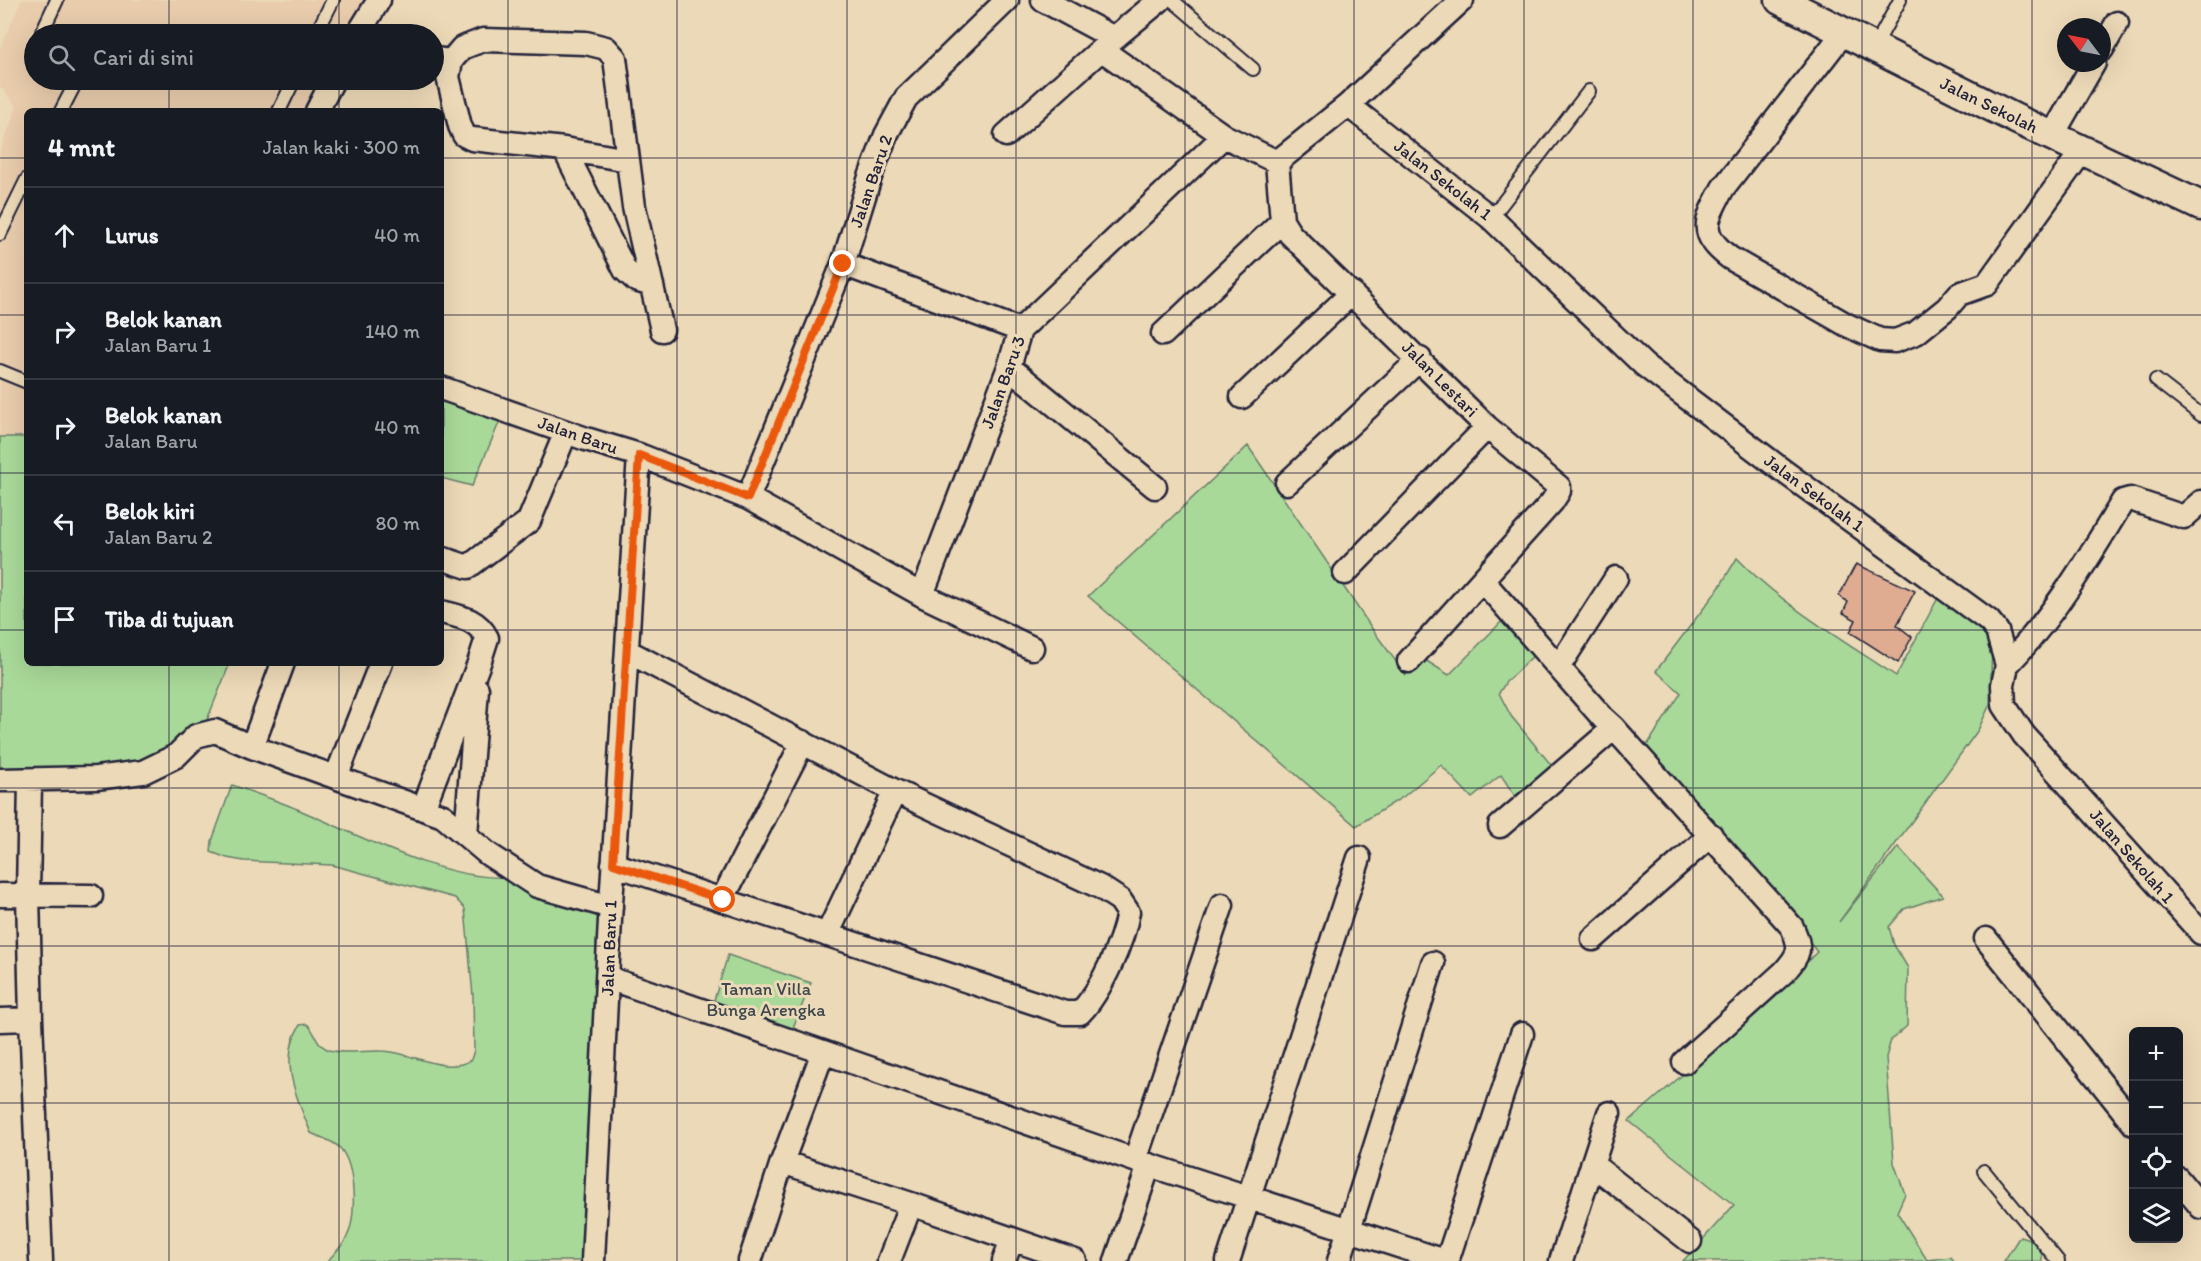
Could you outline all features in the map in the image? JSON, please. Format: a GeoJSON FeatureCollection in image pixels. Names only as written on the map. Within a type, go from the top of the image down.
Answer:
{"type":"FeatureCollection","features":[{"type":"Feature","properties":{"kind":"street"},"geometry":{"type":"LineString","coordinates":[[364,24],[379,0]]}},
{"type":"Feature","properties":{"kind":"street","name":"Jalan Baru 2"},"geometry":{"type":"LineString","coordinates":[[748,498],[843,264],[870,177],[886,135],[906,98],[1008,0]]}},
{"type":"Feature","properties":{"kind":"street"},"geometry":{"type":"LineString","coordinates":[[1043,0],[1108,44],[1224,136],[1277,162]]}},
{"type":"Feature","properties":{"kind":"street"},"geometry":{"type":"LineString","coordinates":[[1006,135],[1160,0]]}},
{"type":"Feature","properties":{"kind":"street"},"geometry":{"type":"LineString","coordinates":[[1277,162],[1348,105],[1462,0]]}},
{"type":"Feature","properties":{"kind":"street","name":"Jalan Sekolah"},"geometry":{"type":"LineString","coordinates":[[1780,0],[2082,151],[2201,206]]}},
{"type":"Feature","properties":{"kind":"street"},"geometry":{"type":"LineString","coordinates":[[2111,33],[2117,22]]}},
{"type":"Feature","properties":{"kind":"street"},"geometry":{"type":"LineString","coordinates":[[1844,32],[1722,188],[1709,214],[1707,233],[1716,248],[1730,258],[1847,326],[1880,340],[1895,341],[1916,333],[1940,314],[1959,294],[1987,284],[2082,151]]}},
{"type":"Feature","properties":{"kind":"street"},"geometry":{"type":"LineString","coordinates":[[444,59],[462,48],[483,40],[576,42],[606,48],[615,58],[634,207],[662,330]]}},
{"type":"Feature","properties":{"kind":"street"},"geometry":{"type":"LineString","coordinates":[[444,66],[464,135],[472,139],[564,149],[628,160]]}},
{"type":"Feature","properties":{"kind":"street"},"geometry":{"type":"LineString","coordinates":[[2052,136],[2089,72]]}},
{"type":"Feature","properties":{"kind":"street"},"geometry":{"type":"LineString","coordinates":[[318,108],[328,90]]}},
{"type":"Feature","properties":{"kind":"street","name":"Jalan Sekolah 1"},"geometry":{"type":"LineString","coordinates":[[1348,105],[1491,218],[1644,365],[1782,470],[1989,621],[1997,631],[2007,665],[2003,685],[2004,705],[2024,735],[2201,933]]}},
{"type":"Feature","properties":{"kind":"street","name":"Jalan Baru 3"},"geometry":{"type":"LineString","coordinates":[[922,595],[1009,367],[1020,330],[1224,136]]}},
{"type":"Feature","properties":{"kind":"street"},"geometry":{"type":"LineString","coordinates":[[564,149],[625,270],[636,280],[652,285]]}},
{"type":"Feature","properties":{"kind":"street"},"geometry":{"type":"LineString","coordinates":[[1164,334],[1282,220],[1277,162]]}},
{"type":"Feature","properties":{"kind":"street","name":"Jalan Lestari"},"geometry":{"type":"LineString","coordinates":[[1282,220],[1290,234],[1488,427],[1556,484],[1559,491],[1482,581]]}},
{"type":"Feature","properties":{"kind":"street"},"geometry":{"type":"LineString","coordinates":[[843,264],[1020,330]]}},
{"type":"Feature","properties":{"kind":"street"},"geometry":{"type":"LineString","coordinates":[[1242,397],[1352,293]]}},
{"type":"Feature","properties":{"kind":"street"},"geometry":{"type":"LineString","coordinates":[[1287,483],[1420,359]]}},
{"type":"Feature","properties":{"kind":"street"},"geometry":{"type":"LineString","coordinates":[[1009,367],[1155,487]]}},
{"type":"Feature","properties":{"kind":"street","name":"Jalan Baru"},"geometry":{"type":"LineString","coordinates":[[444,389],[639,455],[748,498],[922,595],[1032,648]]}},
{"type":"Feature","properties":{"kind":"street"},"geometry":{"type":"LineString","coordinates":[[1345,573],[1488,427]]}},
{"type":"Feature","properties":{"kind":"street"},"geometry":{"type":"LineString","coordinates":[[444,559],[468,567],[529,521],[566,432]]}},
{"type":"Feature","properties":{"kind":"street","name":"Jalan Baru 1"},"geometry":{"type":"LineString","coordinates":[[593,1261],[613,864],[639,455]]}},
{"type":"Feature","properties":{"kind":"street"},"geometry":{"type":"LineString","coordinates":[[2007,665],[2060,602],[2123,501],[2130,499],[2184,517],[2201,502]]}},
{"type":"Feature","properties":{"kind":"street"},"geometry":{"type":"LineString","coordinates":[[1559,666],[1616,578]]}},
{"type":"Feature","properties":{"kind":"street"},"geometry":{"type":"LineString","coordinates":[[1409,661],[1482,581],[1792,927],[1799,942],[1797,956],[1784,972],[1684,1062]]}},
{"type":"Feature","properties":{"kind":"street"},"geometry":{"type":"LineString","coordinates":[[423,809],[487,638],[481,627],[466,618],[444,613]]}},
{"type":"Feature","properties":{"kind":"street"},"geometry":{"type":"LineString","coordinates":[[613,864],[1065,1013],[1080,1012],[1100,987],[1125,926],[1128,912],[1120,900],[1100,887],[896,790],[627,651]]}},
{"type":"Feature","properties":{"kind":"street"},"geometry":{"type":"LineString","coordinates":[[466,835],[479,663]]}},
{"type":"Feature","properties":{"kind":"street"},"geometry":{"type":"LineString","coordinates":[[252,747],[282,666]]}},
{"type":"Feature","properties":{"kind":"street"},"geometry":{"type":"LineString","coordinates":[[336,777],[380,666]]}},
{"type":"Feature","properties":{"kind":"street"},"geometry":{"type":"LineString","coordinates":[[1500,826],[1614,728]]}},
{"type":"Feature","properties":{"kind":"street"},"geometry":{"type":"LineString","coordinates":[[0,780],[96,778],[143,772],[176,756],[196,736],[215,731],[252,747],[443,816],[489,854],[537,886],[611,907]]}},
{"type":"Feature","properties":{"kind":"street"},"geometry":{"type":"LineString","coordinates":[[723,900],[803,742]]}},
{"type":"Feature","properties":{"kind":"street"},"geometry":{"type":"LineString","coordinates":[[30,781],[28,895],[41,1261]]}},
{"type":"Feature","properties":{"kind":"street"},"geometry":{"type":"LineString","coordinates":[[827,935],[896,790]]}},
{"type":"Feature","properties":{"kind":"street"},"geometry":{"type":"LineString","coordinates":[[1593,939],[1711,835]]}},
{"type":"Feature","properties":{"kind":"street"},"geometry":{"type":"LineString","coordinates":[[1228,1261],[1359,858]]}},
{"type":"Feature","properties":{"kind":"street"},"geometry":{"type":"LineString","coordinates":[[0,895],[91,896]]}},
{"type":"Feature","properties":{"kind":"street"},"geometry":{"type":"LineString","coordinates":[[1116,1261],[1142,1162],[1222,904]]}},
{"type":"Feature","properties":{"kind":"street"},"geometry":{"type":"LineString","coordinates":[[1986,939],[2129,1119]]}},
{"type":"Feature","properties":{"kind":"street"},"geometry":{"type":"LineString","coordinates":[[1339,1261],[1433,963]]}},
{"type":"Feature","properties":{"kind":"street"},"geometry":{"type":"LineString","coordinates":[[608,978],[1142,1162],[1446,1261],[1522,1034]]}},
{"type":"Feature","properties":{"kind":"street"},"geometry":{"type":"LineString","coordinates":[[0,1020],[31,1019]]}},
{"type":"Feature","properties":{"kind":"street"},"geometry":{"type":"LineString","coordinates":[[750,1261],[782,1162],[823,1052]]}},
{"type":"Feature","properties":{"kind":"street"},"geometry":{"type":"LineString","coordinates":[[1561,1261],[1609,1113]]}},
{"type":"Feature","properties":{"kind":"street"},"geometry":{"type":"LineString","coordinates":[[782,1162],[1075,1261]]}},
{"type":"Feature","properties":{"kind":"street"},"geometry":{"type":"LineString","coordinates":[[1592,1164],[1690,1241]]}},
{"type":"Feature","properties":{"kind":"street"},"geometry":{"type":"LineString","coordinates":[[2183,1185],[2201,1207]]}},
{"type":"Feature","properties":{"kind":"street"},"geometry":{"type":"LineString","coordinates":[[889,1261],[911,1204]]}},
{"type":"Feature","properties":{"kind":"street"},"geometry":{"type":"LineString","coordinates":[[1004,1261],[1012,1239]]}},
{"type":"Feature","properties":{"kind":"lane"},"geometry":{"type":"LineString","coordinates":[[46,24],[57,0]]}},
{"type":"Feature","properties":{"kind":"lane"},"geometry":{"type":"LineString","coordinates":[[321,24],[333,0]]}},
{"type":"Feature","properties":{"kind":"lane"},"geometry":{"type":"LineString","coordinates":[[1172,0],[1253,69]]}},
{"type":"Feature","properties":{"kind":"lane"},"geometry":{"type":"LineString","coordinates":[[1874,48],[1900,0]]}},
{"type":"Feature","properties":{"kind":"lane"},"geometry":{"type":"LineString","coordinates":[[62,108],[71,90]]}},
{"type":"Feature","properties":{"kind":"lane"},"geometry":{"type":"LineString","coordinates":[[280,108],[289,90]]}},
{"type":"Feature","properties":{"kind":"lane"},"geometry":{"type":"LineString","coordinates":[[1491,218],[1589,91]]}},
{"type":"Feature","properties":{"kind":"lane"},"geometry":{"type":"LineString","coordinates":[[0,234],[24,185]]}},
{"type":"Feature","properties":{"kind":"lane"},"geometry":{"type":"LineString","coordinates":[[0,371],[24,381]]}},
{"type":"Feature","properties":{"kind":"lane"},"geometry":{"type":"LineString","coordinates":[[2156,380],[2201,415]]}},
{"type":"Feature","properties":{"kind":"lane"},"geometry":{"type":"LineString","coordinates":[[1984,1171],[2058,1261]]}},
{"type":"Feature","properties":{"kind":"shaded area"},"geometry":{"type":"Polygon","coordinates":[[[22,0],[367,0],[354,24],[24,24],[24,90],[320,90],[311,108],[24,108],[24,437],[0,437],[0,151],[17,107],[0,86],[0,48],[22,0]]]}},
{"type":"Feature","properties":{"kind":"green space"},"geometry":{"type":"Polygon","coordinates":[[[444,396],[502,416],[472,486],[444,479],[444,396]]]}},
{"type":"Feature","properties":{"kind":"green space"},"geometry":{"type":"Polygon","coordinates":[[[0,437],[24,437],[24,666],[229,666],[207,720],[172,751],[145,765],[0,771],[0,437]]]}},
{"type":"Feature","properties":{"kind":"green space"},"geometry":{"type":"Polygon","coordinates":[[[1248,446],[1406,675],[1425,660],[1449,675],[1505,618],[1537,652],[1506,682],[1499,693],[1511,716],[1557,772],[1517,799],[1501,775],[1472,798],[1441,765],[1403,797],[1356,826],[1088,596],[1248,446]]]}},
{"type":"Feature","properties":{"kind":"green space"},"geometry":{"type":"Polygon","coordinates":[[[1737,558],[1793,606],[1896,676],[1938,598],[1975,619],[1986,628],[1992,646],[1990,704],[1978,730],[1839,922],[1898,847],[1943,896],[1904,909],[1889,927],[1894,945],[1908,968],[1907,1026],[1891,1040],[1886,1057],[1894,1163],[1905,1194],[1897,1212],[1927,1260],[1951,1257],[1954,1261],[1683,1261],[1734,1205],[1629,1121],[1748,1017],[1817,952],[1765,880],[1646,747],[1681,693],[1656,671],[1719,588],[1737,558]]]}},
{"type":"Feature","properties":{"kind":"green space"},"geometry":{"type":"Polygon","coordinates":[[[232,785],[429,864],[484,877],[510,877],[603,912],[588,1261],[328,1261],[344,1242],[350,1230],[353,1206],[352,1179],[340,1148],[311,1133],[292,1079],[290,1052],[294,1038],[300,1025],[307,1024],[320,1044],[332,1051],[393,1052],[450,1065],[471,1060],[474,1050],[473,996],[465,909],[455,898],[332,865],[244,861],[211,852],[212,841],[232,785]]]}},
{"type":"Feature","properties":{"kind":"green space","name":"Taman Villa Bunga Arengka"},"geometry":{"type":"Polygon","coordinates":[[[728,955],[811,983],[788,1040],[710,1013],[728,955]]]}},
{"type":"Feature","properties":{"kind":"green space"},"geometry":{"type":"Polygon","coordinates":[[[2020,1236],[2029,1239],[2041,1248],[2042,1261],[2004,1261],[2020,1236]]]}},
{"type":"Feature","properties":{"kind":"building"},"geometry":{"type":"Polygon","coordinates":[[[1856,564],[1915,591],[1897,625],[1912,637],[1898,663],[1850,632],[1856,620],[1843,613],[1848,602],[1839,596],[1856,564]]]}},
{"type":"Feature","properties":{"kind":"route"},"geometry":{"type":"LineString","coordinates":[[723,900],[613,864],[639,455],[748,498],[843,264]]}}]}
